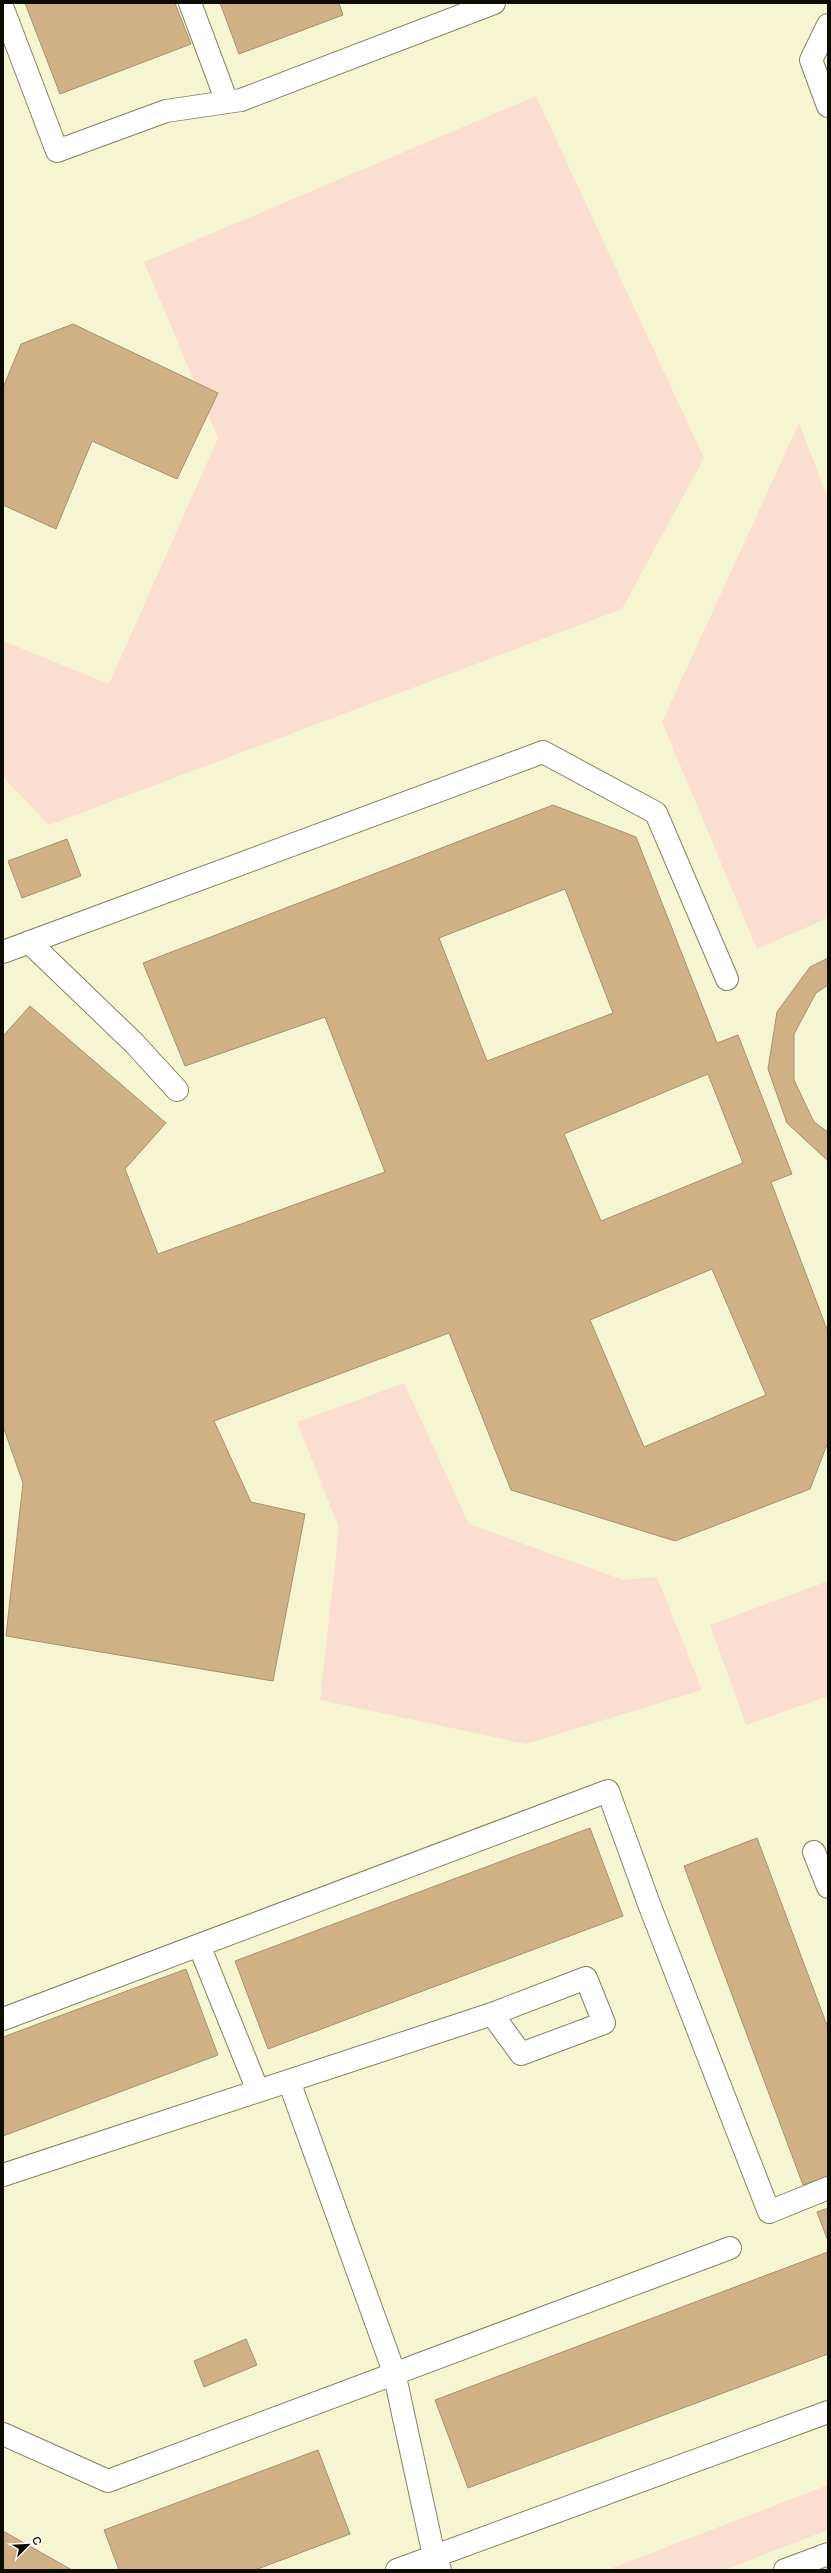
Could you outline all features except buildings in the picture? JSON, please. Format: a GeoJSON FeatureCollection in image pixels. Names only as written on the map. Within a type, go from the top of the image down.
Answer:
{"type":"FeatureCollection","features":[{"type":"Feature","properties":{"kind":"street"},"geometry":{"type":"LineString","coordinates":[[190,3],[227,102]]}},
{"type":"Feature","properties":{"kind":"street"},"geometry":{"type":"LineString","coordinates":[[3,9],[57,151],[166,111],[241,100],[494,3]]}},
{"type":"Feature","properties":{"kind":"street"},"geometry":{"type":"LineString","coordinates":[[828,25],[811,60],[828,106]]}},
{"type":"Feature","properties":{"kind":"street"},"geometry":{"type":"LineString","coordinates":[[3,952],[543,752],[656,813],[726,980]]}},
{"type":"Feature","properties":{"kind":"street"},"geometry":{"type":"LineString","coordinates":[[29,942],[134,1042],[177,1090]]}},
{"type":"Feature","properties":{"kind":"street"},"geometry":{"type":"LineString","coordinates":[[3,2019],[608,1792],[649,1904],[769,2212],[828,2188]]}},
{"type":"Feature","properties":{"kind":"street"},"geometry":{"type":"LineString","coordinates":[[814,1852],[828,1887]]}},
{"type":"Feature","properties":{"kind":"street"},"geometry":{"type":"LineString","coordinates":[[199,1945],[258,2091]]}},
{"type":"Feature","properties":{"kind":"street"},"geometry":{"type":"LineString","coordinates":[[3,2175],[492,2014],[586,1978],[604,2023],[521,2054],[492,2014]]}},
{"type":"Feature","properties":{"kind":"street"},"geometry":{"type":"LineString","coordinates":[[289,2081],[394,2372],[437,2563]]}},
{"type":"Feature","properties":{"kind":"street"},"geometry":{"type":"LineString","coordinates":[[3,2434],[108,2480],[394,2372],[730,2248]]}},
{"type":"Feature","properties":{"kind":"street"},"geometry":{"type":"LineString","coordinates":[[397,2570],[437,2563],[828,2412]]}},
{"type":"Feature","properties":{"kind":"street"},"geometry":{"type":"LineString","coordinates":[[785,2570],[828,2554]]}},
{"type":"Feature","properties":{"kind":"shaded area"},"geometry":{"type":"Polygon","coordinates":[[[536,96],[704,458],[622,609],[49,825],[3,777],[3,641],[109,684],[218,438],[144,262],[536,96]]]}},
{"type":"Feature","properties":{"kind":"shaded area"},"geometry":{"type":"Polygon","coordinates":[[[799,423],[828,498],[828,918],[757,949],[662,722],[799,423]]]}},
{"type":"Feature","properties":{"kind":"shaded area"},"geometry":{"type":"Polygon","coordinates":[[[404,1383],[469,1524],[623,1580],[657,1577],[702,1690],[526,1744],[320,1700],[339,1528],[297,1422],[404,1383]]]}},
{"type":"Feature","properties":{"kind":"shaded area"},"geometry":{"type":"Polygon","coordinates":[[[828,1581],[828,1696],[746,1725],[710,1625],[828,1581]]]}},
{"type":"Feature","properties":{"kind":"shaded area"},"geometry":{"type":"Polygon","coordinates":[[[828,2485],[828,2530],[724,2570],[607,2570],[828,2485]]]}}]}
